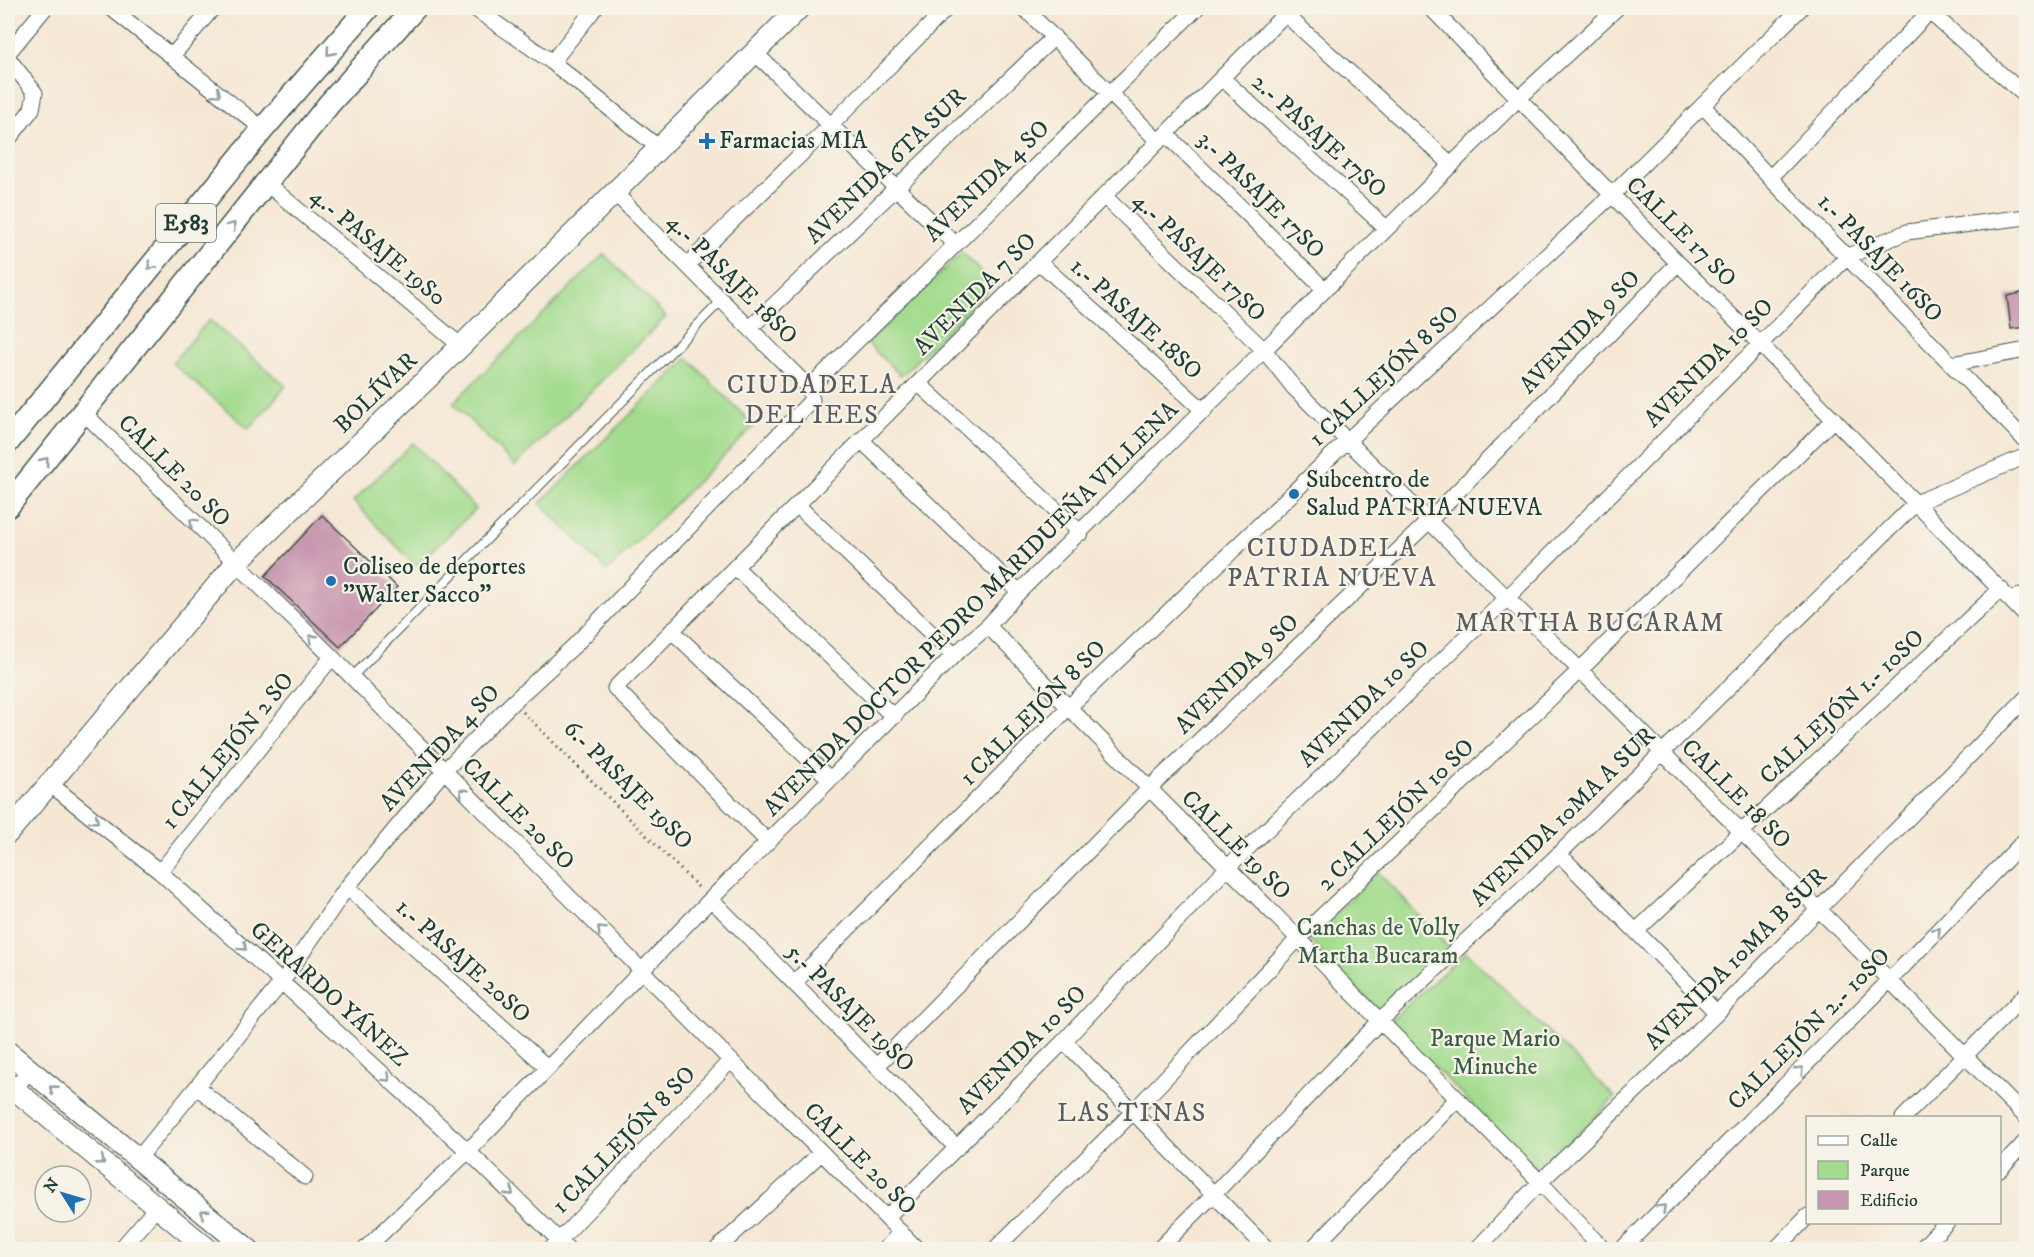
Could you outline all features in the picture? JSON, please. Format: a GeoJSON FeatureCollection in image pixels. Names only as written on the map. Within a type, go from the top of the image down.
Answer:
{"type":"FeatureCollection","features":[{"type":"Feature","properties":{"kind":"main road","name":"E583"},"geometry":{"type":"LineString","coordinates":[[8,442],[263,129],[368,8]]}},
{"type":"Feature","properties":{"kind":"main road","name":"E583"},"geometry":{"type":"LineString","coordinates":[[8,506],[329,104],[415,8]]}},
{"type":"Feature","properties":{"kind":"street"},"geometry":{"type":"LineString","coordinates":[[8,53],[45,8]]}},
{"type":"Feature","properties":{"kind":"street"},"geometry":{"type":"LineString","coordinates":[[111,8],[263,129]]}},
{"type":"Feature","properties":{"kind":"street"},"geometry":{"type":"LineString","coordinates":[[172,57],[213,8]]}},
{"type":"Feature","properties":{"kind":"street"},"geometry":{"type":"LineString","coordinates":[[474,8],[552,63],[659,148]]}},
{"type":"Feature","properties":{"kind":"street"},"geometry":{"type":"LineString","coordinates":[[552,63],[596,8]]}},
{"type":"Feature","properties":{"kind":"street","name":"BOLÍVAR"},"geometry":{"type":"LineString","coordinates":[[8,833],[235,564],[462,346],[799,8]]}},
{"type":"Feature","properties":{"kind":"street"},"geometry":{"type":"LineString","coordinates":[[687,265],[947,8]]}},
{"type":"Feature","properties":{"kind":"street","name":"3.- PASAJE 17SO"},"geometry":{"type":"LineString","coordinates":[[1024,8],[1110,93],[1162,137],[1324,289]]}},
{"type":"Feature","properties":{"kind":"street","name":"AVENIDA 4 SO"},"geometry":{"type":"LineString","coordinates":[[138,1159],[282,982],[347,887],[443,772],[513,702],[574,646],[810,394],[955,244],[1197,8]]}},
{"type":"Feature","properties":{"kind":"street","name":"CALLE 17 SO"},"geometry":{"type":"LineString","coordinates":[[1431,8],[1678,263],[2026,616]]}},
{"type":"Feature","properties":{"kind":"street","name":"1 CALLEJÓN 8 SO"},"geometry":{"type":"LineString","coordinates":[[795,983],[1068,708],[1347,441],[1612,195],[1801,8]]}},
{"type":"Feature","properties":{"kind":"street"},"geometry":{"type":"LineString","coordinates":[[1770,178],[1929,9],[2026,96]]}},
{"type":"Feature","properties":{"kind":"street","name":"AVENIDA DOCTOR PEDRO MARIDUEÑA VILLENA"},"geometry":{"type":"LineString","coordinates":[[364,1250],[468,1151],[711,899],[954,655],[988,626],[1019,592],[1608,10]]}},
{"type":"Feature","properties":{"kind":"street"},"geometry":{"type":"LineString","coordinates":[[1288,11],[1452,165]]}},
{"type":"Feature","properties":{"kind":"street","name":"AVENIDA 7 SO"},"geometry":{"type":"LineString","coordinates":[[768,842],[615,688],[1288,11]]}},
{"type":"Feature","properties":{"kind":"street","name":"AVENIDA 6TA SUR"},"geometry":{"type":"LineString","coordinates":[[750,328],[1053,37]]}},
{"type":"Feature","properties":{"kind":"street"},"geometry":{"type":"LineString","coordinates":[[754,52],[955,244]]}},
{"type":"Feature","properties":{"kind":"street"},"geometry":{"type":"LineString","coordinates":[[8,58],[35,93],[32,109],[8,140]]}},
{"type":"Feature","properties":{"kind":"street","name":"2.- PASAJE 17SO"},"geometry":{"type":"LineString","coordinates":[[1221,78],[1386,228]]}},
{"type":"Feature","properties":{"kind":"street","name":"1.- PASAJE 16SO"},"geometry":{"type":"LineString","coordinates":[[1703,106],[2026,441]]}},
{"type":"Feature","properties":{"kind":"street","name":"4.- PASAJE 19S0"},"geometry":{"type":"LineString","coordinates":[[266,183],[462,346]]}},
{"type":"Feature","properties":{"kind":"street","name":"4.- PASAJE 18SO"},"geometry":{"type":"LineString","coordinates":[[615,192],[750,328],[810,394]]}},
{"type":"Feature","properties":{"kind":"street","name":"4.- PASAJE 17SO"},"geometry":{"type":"LineString","coordinates":[[1104,196],[1264,350]]}},
{"type":"Feature","properties":{"kind":"street","name":"AVENIDA 10 SO"},"geometry":{"type":"LineString","coordinates":[[887,1217],[1064,1041],[1227,868],[1507,598],[1848,256],[1907,232],[2026,217]]}},
{"type":"Feature","properties":{"kind":"street","name":"1.- PASAJE 18SO"},"geometry":{"type":"LineString","coordinates":[[1039,262],[1204,411]]}},
{"type":"Feature","properties":{"kind":"street","name":"AVENIDA 9 SO"},"geometry":{"type":"LineString","coordinates":[[877,1066],[1149,789],[1429,521],[1678,263]]}},
{"type":"Feature","properties":{"kind":"street","name":"CALLE 18 SO"},"geometry":{"type":"LineString","coordinates":[[1264,350],[1294,388],[1819,908],[2026,1117]]}},
{"type":"Feature","properties":{"kind":"street"},"geometry":{"type":"LineString","coordinates":[[1952,364],[2026,350]]}},
{"type":"Feature","properties":{"kind":"street"},"geometry":{"type":"LineString","coordinates":[[918,383],[1081,533]]}},
{"type":"Feature","properties":{"kind":"street","name":"CALLE 20 SO"},"geometry":{"type":"LineString","coordinates":[[84,413],[332,657],[443,772],[918,1250]]}},
{"type":"Feature","properties":{"kind":"street","name":"2 CALLEJÓN 10 SO"},"geometry":{"type":"LineString","coordinates":[[994,1250],[1132,1113],[1298,939],[1580,670],[1834,419]]}},
{"type":"Feature","properties":{"kind":"street"},"geometry":{"type":"LineString","coordinates":[[861,441],[1019,592]]}},
{"type":"Feature","properties":{"kind":"street","name":"AVENIDA 10MA A SUR"},"geometry":{"type":"LineString","coordinates":[[1158,1250],[1380,1022],[1559,854],[1916,503],[2026,456]]}},
{"type":"Feature","properties":{"kind":"street"},"geometry":{"type":"LineString","coordinates":[[797,505],[954,655]]}},
{"type":"Feature","properties":{"kind":"street"},"geometry":{"type":"LineString","coordinates":[[735,567],[894,717]]}},
{"type":"Feature","properties":{"kind":"street","name":"CALLEJÓN 1.- 10SO"},"geometry":{"type":"LineString","coordinates":[[1636,932],[1742,832],[2006,595],[2026,593]]}},
{"type":"Feature","properties":{"kind":"street","name":"CALLE 19 SO"},"geometry":{"type":"LineString","coordinates":[[988,626],[1540,1182],[1604,1250]]}},
{"type":"Feature","properties":{"kind":"street"},"geometry":{"type":"LineString","coordinates":[[672,631],[830,779]]}},
{"type":"Feature","properties":{"kind":"street","name":"1 CALLEJÓN 2 SO"},"geometry":{"type":"LineString","coordinates":[[160,872],[332,657]]}},
{"type":"Feature","properties":{"kind":"street","name":"AVENIDA 10MA B SUR"},"geometry":{"type":"LineString","coordinates":[[1476,1250],[1540,1182],[1717,1013],[2026,698]]}},
{"type":"Feature","properties":{"kind":"street","name":"GERARDO YÁNEZ"},"geometry":{"type":"LineString","coordinates":[[49,783],[160,872],[282,982],[468,1151],[560,1246]]}},
{"type":"Feature","properties":{"kind":"street","name":"CALLEJÓN 2.- 10SO"},"geometry":{"type":"LineString","coordinates":[[1621,1250],[1890,980],[2026,839]]}},
{"type":"Feature","properties":{"kind":"street"},"geometry":{"type":"LineString","coordinates":[[1559,854],[1717,1013]]}},
{"type":"Feature","properties":{"kind":"street","name":"1.- PASAJE 20SO"},"geometry":{"type":"LineString","coordinates":[[347,887],[548,1068]]}},
{"type":"Feature","properties":{"kind":"street","name":"5.- PASAJE 19SO"},"geometry":{"type":"LineString","coordinates":[[711,899],[957,1148]]}},
{"type":"Feature","properties":{"kind":"street"},"geometry":{"type":"LineString","coordinates":[[1905,1116],[2026,994]]}},
{"type":"Feature","properties":{"kind":"street"},"geometry":{"type":"LineString","coordinates":[[1064,1041],[1268,1250]]}},
{"type":"Feature","properties":{"kind":"street"},"geometry":{"type":"LineString","coordinates":[[8,1052],[249,1250]]}},
{"type":"Feature","properties":{"kind":"street","name":"1 CALLEJÓN 8 SO"},"geometry":{"type":"LineString","coordinates":[[560,1246],[730,1061]]}},
{"type":"Feature","properties":{"kind":"street"},"geometry":{"type":"LineString","coordinates":[[29,1070],[10,1091],[209,1250]]}},
{"type":"Feature","properties":{"kind":"street"},"geometry":{"type":"LineString","coordinates":[[197,1087],[305,1177]]}},
{"type":"Feature","properties":{"kind":"street"},"geometry":{"type":"LineString","coordinates":[[1311,1250],[1457,1099]]}},
{"type":"Feature","properties":{"kind":"street"},"geometry":{"type":"LineString","coordinates":[[2001,1168],[2026,1141]]}},
{"type":"Feature","properties":{"kind":"street"},"geometry":{"type":"LineString","coordinates":[[716,1250],[821,1153]]}},
{"type":"Feature","properties":{"kind":"street"},"geometry":{"type":"LineString","coordinates":[[120,1250],[157,1207]]}},
{"type":"Feature","properties":{"kind":"street"},"geometry":{"type":"LineString","coordinates":[[1775,1250],[1806,1218]]}},
{"type":"Feature","properties":{"kind":"street"},"geometry":{"type":"LineString","coordinates":[[1920,1250],[1945,1224]]}},
{"type":"Feature","properties":{"kind":"street"},"geometry":{"type":"LineString","coordinates":[[884,1250],[901,1232]]}},
{"type":"Feature","properties":{"kind":"lane"},"geometry":{"type":"LineString","coordinates":[[351,678],[722,300]]}},
{"type":"Feature","properties":{"kind":"path","name":"6.- PASAJE 19SO"},"geometry":{"type":"LineString","coordinates":[[513,702],[711,899]]}},
{"type":"Feature","properties":{"kind":"green space"},"geometry":{"type":"Polygon","coordinates":[[[962,252],[993,285],[901,376],[867,343],[962,252]]]}},
{"type":"Feature","properties":{"kind":"green space"},"geometry":{"type":"Polygon","coordinates":[[[604,254],[666,317],[515,466],[453,403],[604,254]]]}},
{"type":"Feature","properties":{"kind":"green space"},"geometry":{"type":"Polygon","coordinates":[[[209,320],[286,386],[249,429],[172,363],[209,320]]]}},
{"type":"Feature","properties":{"kind":"green space"},"geometry":{"type":"Polygon","coordinates":[[[688,358],[754,426],[607,571],[540,503],[688,358]]]}},
{"type":"Feature","properties":{"kind":"green space"},"geometry":{"type":"Polygon","coordinates":[[[413,443],[476,509],[416,566],[353,501],[413,443]]]}},
{"type":"Feature","properties":{"kind":"green space","name":"Canchas de Volly Martha Bucaram"},"geometry":{"type":"Polygon","coordinates":[[[1378,872],[1450,949],[1381,1013],[1309,940],[1378,872]]]}},
{"type":"Feature","properties":{"kind":"green space","name":"Parque Mario Minuche"},"geometry":{"type":"Polygon","coordinates":[[[1466,952],[1615,1097],[1540,1172],[1389,1022],[1466,952]]]}},
{"type":"Feature","properties":{"kind":"building"},"geometry":{"type":"Polygon","coordinates":[[[2026,292],[2026,327],[2011,329],[2007,296],[2026,292]]]}},
{"type":"Feature","properties":{"kind":"building","name":"Coliseo de deportes \"Walter Sacco\""},"geometry":{"type":"Polygon","coordinates":[[[322,515],[397,587],[340,647],[265,576],[322,515]]]}},
{"type":"Feature","properties":{"kind":"place","name":"Farmacias MIA"},"geometry":{"type":"Point","coordinates":[707,141]}},
{"type":"Feature","properties":{"kind":"place","name":"Subcentro de Salud PATRIA NUEVA"},"geometry":{"type":"Point","coordinates":[1294,494]}},
{"type":"Feature","properties":{"kind":"place","name":"Coliseo de deportes \"Walter Sacco\""},"geometry":{"type":"Point","coordinates":[331,581]}},
{"type":"Feature","properties":{"kind":"district","name":"CIUDADELA DEL IEES"},"geometry":{"type":"Point","coordinates":[812,400]}},
{"type":"Feature","properties":{"kind":"district","name":"CIUDADELA PATRIA NUEVA"},"geometry":{"type":"Point","coordinates":[1332,563]}},
{"type":"Feature","properties":{"kind":"district","name":"MARTHA BUCARAM"},"geometry":{"type":"Point","coordinates":[1590,623]}},
{"type":"Feature","properties":{"kind":"district","name":"LAS TINAS"},"geometry":{"type":"Point","coordinates":[1132,1113]}}]}
